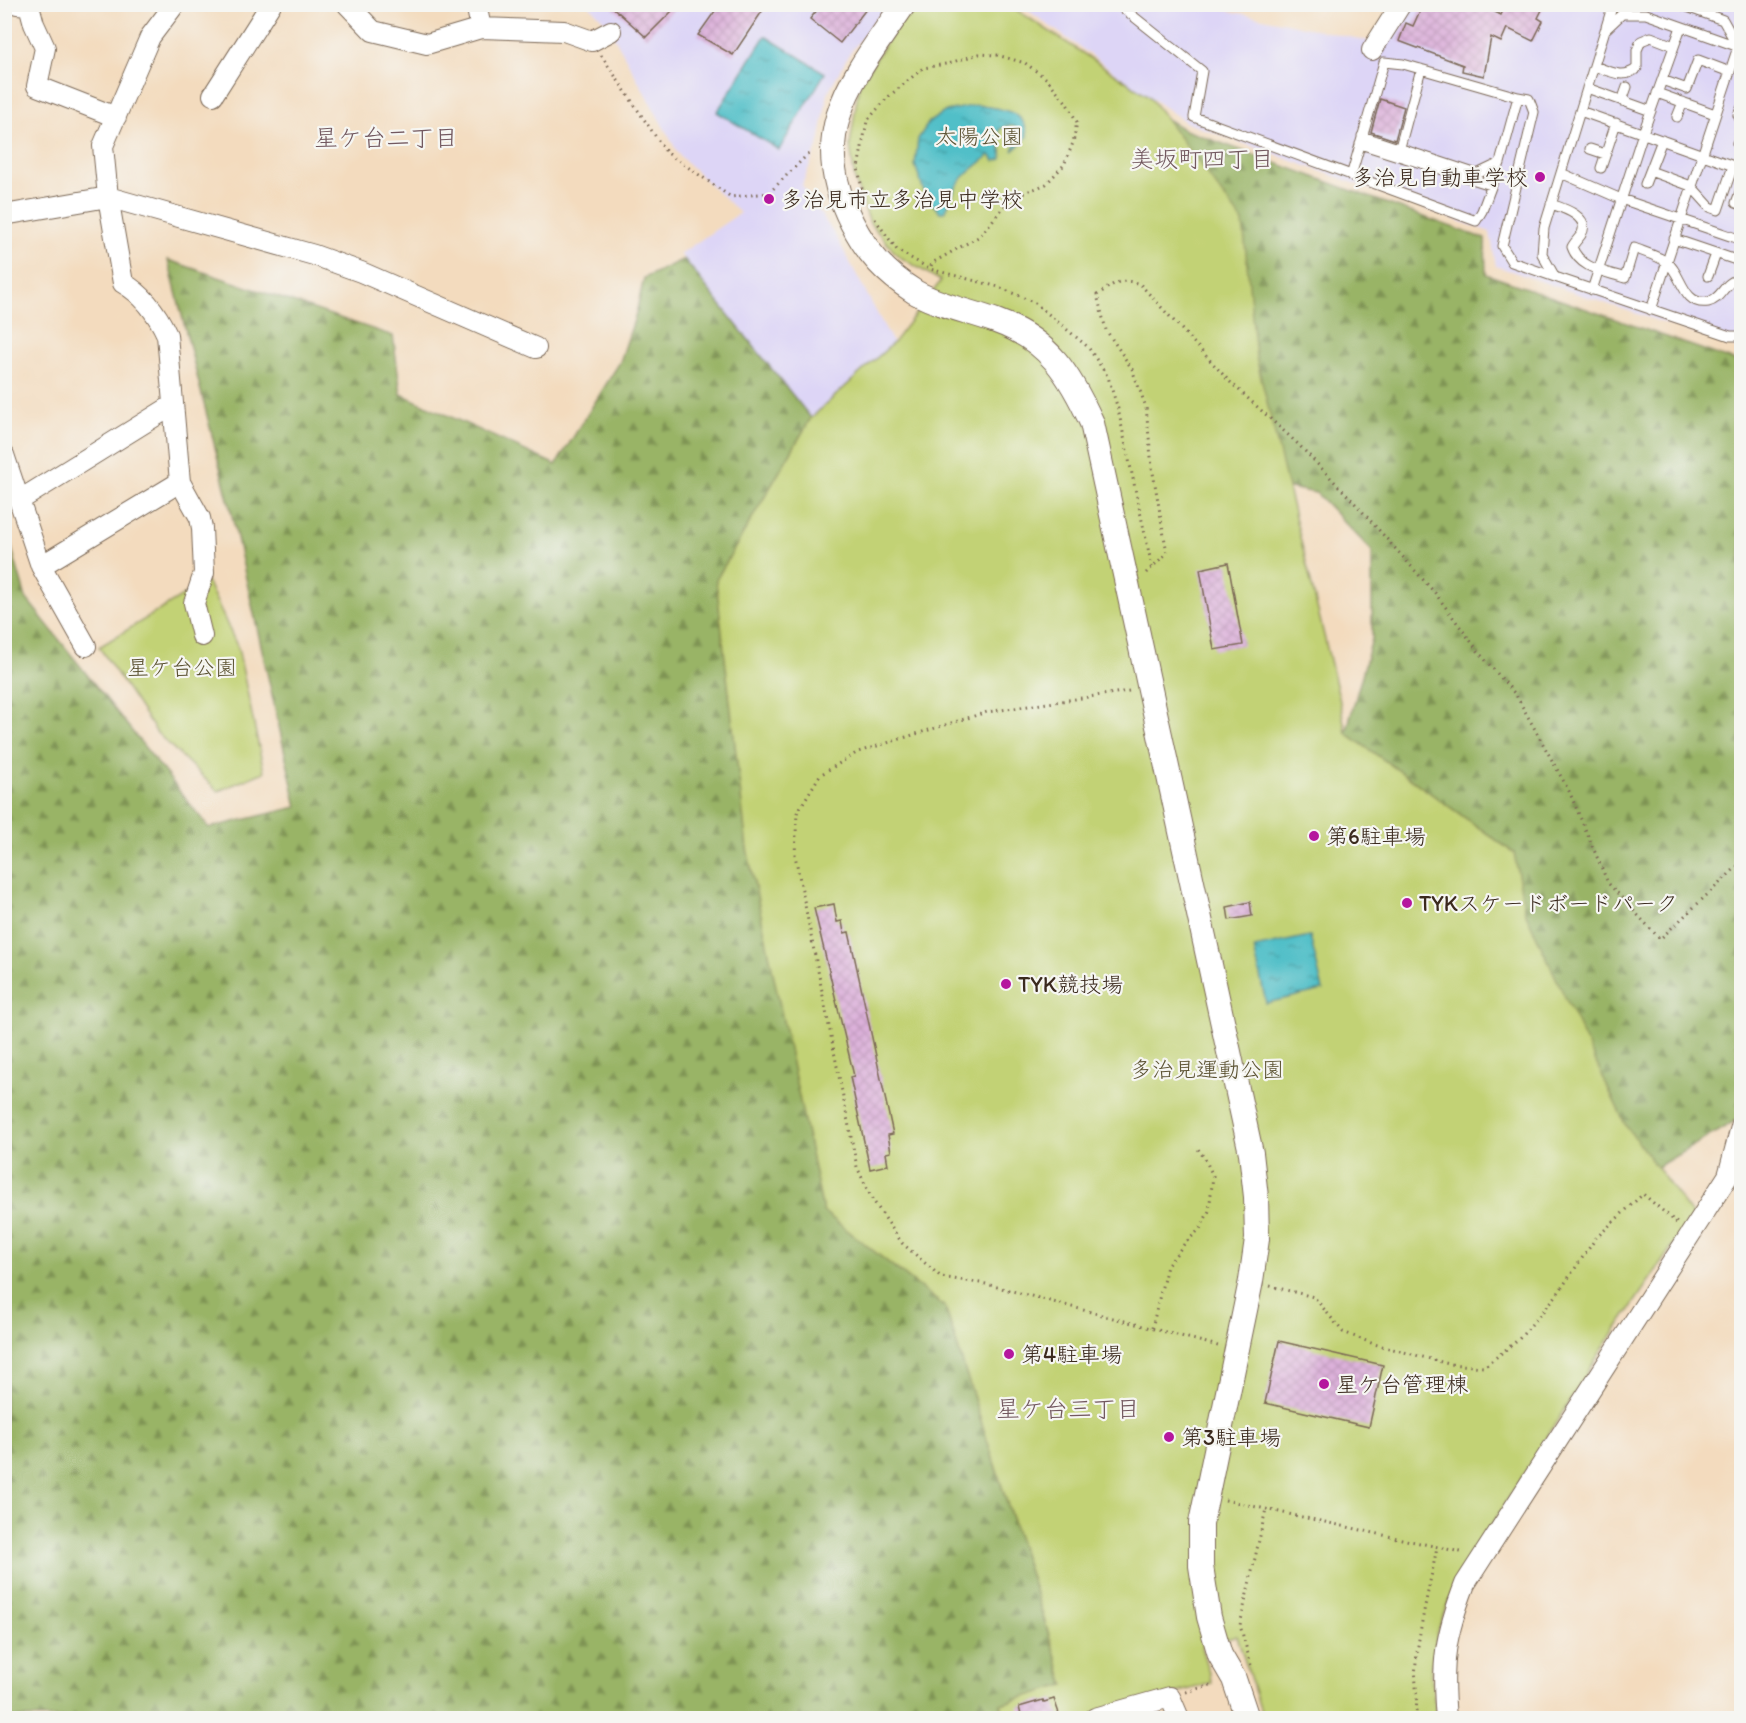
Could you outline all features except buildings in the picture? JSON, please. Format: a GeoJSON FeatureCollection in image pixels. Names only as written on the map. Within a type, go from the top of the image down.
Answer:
{"type":"FeatureCollection","features":[{"type":"Feature","properties":{"kind":"street"},"geometry":{"type":"LineString","coordinates":[[17,4],[29,5],[34,24],[45,48],[37,86],[116,117]]}},
{"type":"Feature","properties":{"kind":"street"},"geometry":{"type":"LineString","coordinates":[[175,4],[150,37],[103,146],[108,197],[123,283],[137,291],[160,319],[167,335],[180,482],[200,518],[202,528],[204,573],[194,603],[202,636]]}},
{"type":"Feature","properties":{"kind":"street"},"geometry":{"type":"LineString","coordinates":[[213,95],[271,4]]}},
{"type":"Feature","properties":{"kind":"street"},"geometry":{"type":"LineString","coordinates":[[347,4],[373,32],[427,44],[481,27],[564,31],[592,40],[611,31]]}},
{"type":"Feature","properties":{"kind":"street"},"geometry":{"type":"LineString","coordinates":[[476,4],[481,27]]}},
{"type":"Feature","properties":{"kind":"street"},"geometry":{"type":"LineString","coordinates":[[904,4],[855,74],[837,117],[833,147],[834,178],[847,213],[863,245],[881,267],[916,292],[1029,336],[1051,355],[1074,385],[1092,423],[1251,1153],[1256,1197],[1257,1239],[1251,1281],[1201,1523],[1201,1566],[1209,1617],[1220,1655],[1243,1672],[1247,1719]]}},
{"type":"Feature","properties":{"kind":"street"},"geometry":{"type":"LineString","coordinates":[[1372,50],[1401,4]]}},
{"type":"Feature","properties":{"kind":"street"},"geometry":{"type":"LineString","coordinates":[[4,215],[108,197],[323,259],[433,303],[536,348]]}},
{"type":"Feature","properties":{"kind":"street"},"geometry":{"type":"LineString","coordinates":[[20,500],[173,405]]}},
{"type":"Feature","properties":{"kind":"street"},"geometry":{"type":"LineString","coordinates":[[4,455],[41,566],[86,646]]}},
{"type":"Feature","properties":{"kind":"street"},"geometry":{"type":"LineString","coordinates":[[41,566],[180,482]]}},
{"type":"Feature","properties":{"kind":"street"},"geometry":{"type":"LineString","coordinates":[[1446,1719],[1443,1674],[1447,1638],[1453,1614],[1465,1584],[1728,1176],[1742,1123]]}},
{"type":"Feature","properties":{"kind":"street"},"geometry":{"type":"LineString","coordinates":[[1095,1719],[1170,1697],[1179,1719]]}},
{"type":"Feature","properties":{"kind":"lane"},"geometry":{"type":"LineString","coordinates":[[1118,4],[1202,70],[1194,117],[1476,221],[1500,163],[1518,97]]}},
{"type":"Feature","properties":{"kind":"lane"},"geometry":{"type":"LineString","coordinates":[[1555,277],[1542,254],[1544,228],[1613,4]]}},
{"type":"Feature","properties":{"kind":"lane"},"geometry":{"type":"LineString","coordinates":[[1679,4],[1723,20],[1740,47]]}},
{"type":"Feature","properties":{"kind":"lane"},"geometry":{"type":"LineString","coordinates":[[1605,30],[1622,14],[1646,14],[1740,47]]}},
{"type":"Feature","properties":{"kind":"lane"},"geometry":{"type":"LineString","coordinates":[[1592,290],[1643,133],[1681,27]]}},
{"type":"Feature","properties":{"kind":"lane"},"geometry":{"type":"LineString","coordinates":[[1594,66],[1620,75],[1630,74],[1637,68],[1637,50],[1641,41],[1650,37],[1674,46]]}},
{"type":"Feature","properties":{"kind":"lane"},"geometry":{"type":"LineString","coordinates":[[1651,310],[1701,154],[1740,47]]}},
{"type":"Feature","properties":{"kind":"lane"},"geometry":{"type":"LineString","coordinates":[[1662,80],[1687,89],[1698,60],[1730,72]]}},
{"type":"Feature","properties":{"kind":"lane"},"geometry":{"type":"LineString","coordinates":[[1352,176],[1384,62],[1403,64],[1529,99],[1534,112],[1502,246],[1512,262],[1730,336],[1742,336]]}},
{"type":"Feature","properties":{"kind":"lane"},"geometry":{"type":"LineString","coordinates":[[1400,147],[1420,69]]}},
{"type":"Feature","properties":{"kind":"lane"},"geometry":{"type":"LineString","coordinates":[[1622,101],[1628,87]]}},
{"type":"Feature","properties":{"kind":"lane"},"geometry":{"type":"LineString","coordinates":[[1587,88],[1651,111]]}},
{"type":"Feature","properties":{"kind":"lane"},"geometry":{"type":"LineString","coordinates":[[1657,93],[1715,114]]}},
{"type":"Feature","properties":{"kind":"lane"},"geometry":{"type":"LineString","coordinates":[[1677,117],[1683,102]]}},
{"type":"Feature","properties":{"kind":"lane"},"geometry":{"type":"LineString","coordinates":[[1742,107],[1738,115],[1742,123]]}},
{"type":"Feature","properties":{"kind":"lane"},"geometry":{"type":"LineString","coordinates":[[1580,111],[1737,167],[1718,210],[1710,207],[1691,186],[1650,171]]}},
{"type":"Feature","properties":{"kind":"lane"},"geometry":{"type":"LineString","coordinates":[[1600,168],[1616,123]]}},
{"type":"Feature","properties":{"kind":"lane"},"geometry":{"type":"LineString","coordinates":[[1361,140],[1400,147],[1477,174],[1500,163]]}},
{"type":"Feature","properties":{"kind":"lane"},"geometry":{"type":"LineString","coordinates":[[1361,140],[1491,186]]}},
{"type":"Feature","properties":{"kind":"lane"},"geometry":{"type":"LineString","coordinates":[[1645,184],[1662,140]]}},
{"type":"Feature","properties":{"kind":"lane"},"geometry":{"type":"LineString","coordinates":[[1590,149],[1605,154]]}},
{"type":"Feature","properties":{"kind":"lane"},"geometry":{"type":"LineString","coordinates":[[1561,173],[1622,199],[1742,240]]}},
{"type":"Feature","properties":{"kind":"lane"},"geometry":{"type":"LineString","coordinates":[[1742,187],[1736,203],[1742,205]]}},
{"type":"Feature","properties":{"kind":"lane"},"geometry":{"type":"LineString","coordinates":[[1551,204],[1574,212],[1582,223],[1582,234],[1572,248],[1575,258],[1584,264],[1625,278],[1634,248],[1666,261],[1677,272],[1682,287],[1694,299],[1708,302],[1717,298],[1724,287],[1742,279]]}},
{"type":"Feature","properties":{"kind":"lane"},"geometry":{"type":"LineString","coordinates":[[1674,239],[1739,261]]}},
{"type":"Feature","properties":{"kind":"lane"},"geometry":{"type":"LineString","coordinates":[[1708,276],[1716,254]]}},
{"type":"Feature","properties":{"kind":"path"},"geometry":{"type":"LineString","coordinates":[[592,40],[666,152],[731,197],[769,193],[807,155],[833,147]]}},
{"type":"Feature","properties":{"kind":"path"},"geometry":{"type":"LineString","coordinates":[[862,190],[858,168],[867,121],[887,98],[923,68],[979,54],[997,55],[1025,63],[1047,79],[1066,102],[1077,122],[1073,143],[1064,165],[1046,184],[1010,199],[980,236],[932,263],[930,269]]}},
{"type":"Feature","properties":{"kind":"path"},"geometry":{"type":"LineString","coordinates":[[875,218],[897,250],[930,269],[999,287],[1035,303],[1088,347],[1108,377],[1118,409],[1152,567]]}},
{"type":"Feature","properties":{"kind":"path"},"geometry":{"type":"LineString","coordinates":[[1129,586],[1167,553],[1152,467],[1146,407],[1132,369],[1106,330],[1097,295],[1126,279],[1140,284],[1229,381],[1298,444],[1352,500],[1435,593],[1481,655],[1516,695],[1569,791],[1608,883],[1660,939],[1742,862]]}},
{"type":"Feature","properties":{"kind":"path"},"geometry":{"type":"LineString","coordinates":[[1149,689],[987,712],[858,752],[820,775],[797,813],[795,855],[857,1167],[872,1200],[902,1243],[941,1277],[986,1284],[1236,1351]]}},
{"type":"Feature","properties":{"kind":"path"},"geometry":{"type":"LineString","coordinates":[[1152,1328],[1167,1266],[1200,1228],[1209,1211],[1213,1176],[1196,1146]]}},
{"type":"Feature","properties":{"kind":"path"},"geometry":{"type":"LineString","coordinates":[[1251,1281],[1314,1297],[1343,1332],[1374,1344],[1449,1364],[1484,1366],[1519,1339],[1556,1296],[1596,1238],[1643,1194],[1690,1236]]}},
{"type":"Feature","properties":{"kind":"path"},"geometry":{"type":"LineString","coordinates":[[1206,1496],[1465,1552]]}},
{"type":"Feature","properties":{"kind":"path"},"geometry":{"type":"LineString","coordinates":[[1170,1697],[1243,1672],[1240,1625],[1266,1509]]}},
{"type":"Feature","properties":{"kind":"path"},"geometry":{"type":"LineString","coordinates":[[1415,1719],[1417,1711],[1415,1677],[1419,1637],[1437,1547]]}},
{"type":"Feature","properties":{"kind":"shaded area","name":"多治見市立多治見中学校"},"geometry":{"type":"Polygon","coordinates":[[[589,5],[887,5],[849,54],[828,92],[819,142],[802,185],[838,240],[893,343],[811,418],[680,254],[740,213],[679,155],[607,24],[589,5]]]}},
{"type":"Feature","properties":{"kind":"shaded area","name":"多治見自動車学校"},"geometry":{"type":"Polygon","coordinates":[[[1020,5],[1202,5],[1382,44],[1407,5],[1741,5],[1741,349],[1496,266],[1490,232],[1187,123],[1020,5]]]}},
{"type":"Feature","properties":{"kind":"green space","name":"多治見運動公園"},"geometry":{"type":"Polygon","coordinates":[[[910,5],[1009,5],[1149,96],[1243,222],[1256,357],[1346,733],[1514,853],[1525,912],[1626,1126],[1693,1216],[1596,1359],[1469,1561],[1456,1586],[1436,1638],[1432,1679],[1436,1718],[1263,1718],[1237,1636],[1201,1647],[1212,1683],[1087,1718],[1005,1718],[1001,1704],[1065,1685],[945,1307],[823,1211],[747,848],[716,580],[811,418],[893,343],[941,281],[898,256],[870,223],[855,181],[850,145],[859,85],[910,5]]]}},
{"type":"Feature","properties":{"kind":"green space"},"geometry":{"type":"Polygon","coordinates":[[[1110,85],[1185,130],[1485,239],[1486,274],[1741,363],[1742,1111],[1740,1118],[1645,1174],[1496,1330],[1514,853],[1346,733],[1372,639],[1372,551],[1316,493],[1244,479],[1110,85]]]}},
{"type":"Feature","properties":{"kind":"green space"},"geometry":{"type":"Polygon","coordinates":[[[684,259],[811,418],[716,580],[747,848],[823,1211],[945,1307],[1065,1686],[1001,1704],[1003,1718],[5,1718],[4,522],[26,598],[209,828],[297,807],[231,511],[168,260],[393,336],[401,394],[556,465],[620,362],[636,314],[644,278],[684,259]]]}},
{"type":"Feature","properties":{"kind":"green space","name":"星ケ台公園"},"geometry":{"type":"Polygon","coordinates":[[[207,581],[238,648],[264,772],[218,791],[157,733],[99,647],[207,581]]]}},
{"type":"Feature","properties":{"kind":"water"},"geometry":{"type":"Polygon","coordinates":[[[765,36],[825,73],[779,150],[717,112],[765,36]]]}},
{"type":"Feature","properties":{"kind":"water"},"geometry":{"type":"Polygon","coordinates":[[[977,105],[1010,112],[1017,116],[1026,128],[1027,137],[1013,151],[1018,137],[1016,127],[1007,126],[999,130],[1002,159],[995,161],[990,155],[971,170],[958,184],[944,212],[940,212],[926,197],[915,165],[918,139],[929,122],[946,111],[977,105]]]}},
{"type":"Feature","properties":{"kind":"water"},"geometry":{"type":"Polygon","coordinates":[[[1310,936],[1323,990],[1266,1003],[1254,948],[1310,936]]]}},
{"type":"Feature","properties":{"kind":"place","name":"多治見自動車学校"},"geometry":{"type":"Point","coordinates":[1540,177]}},
{"type":"Feature","properties":{"kind":"place","name":"多治見市立多治見中学校"},"geometry":{"type":"Point","coordinates":[769,199]}},
{"type":"Feature","properties":{"kind":"place","name":"第6駐車場"},"geometry":{"type":"Point","coordinates":[1314,836]}},
{"type":"Feature","properties":{"kind":"place","name":"TYKスケードボードパーク"},"geometry":{"type":"Point","coordinates":[1407,903]}},
{"type":"Feature","properties":{"kind":"place","name":"TYK競技場"},"geometry":{"type":"Point","coordinates":[1006,984]}},
{"type":"Feature","properties":{"kind":"place","name":"第4駐車場"},"geometry":{"type":"Point","coordinates":[1009,1354]}},
{"type":"Feature","properties":{"kind":"place","name":"星ケ台管理棟"},"geometry":{"type":"Point","coordinates":[1324,1384]}},
{"type":"Feature","properties":{"kind":"place","name":"第3駐車場"},"geometry":{"type":"Point","coordinates":[1169,1437]}},
{"type":"Feature","properties":{"kind":"district","name":"星ケ台二丁目"},"geometry":{"type":"Point","coordinates":[386,138]}},
{"type":"Feature","properties":{"kind":"district","name":"美坂町四丁目"},"geometry":{"type":"Point","coordinates":[1202,159]}},
{"type":"Feature","properties":{"kind":"district","name":"星ケ台三丁目"},"geometry":{"type":"Point","coordinates":[1068,1409]}},
{"type":"Feature","properties":{"kind":"park label","name":"太陽公園"},"geometry":{"type":"Point","coordinates":[979,136]}}]}
